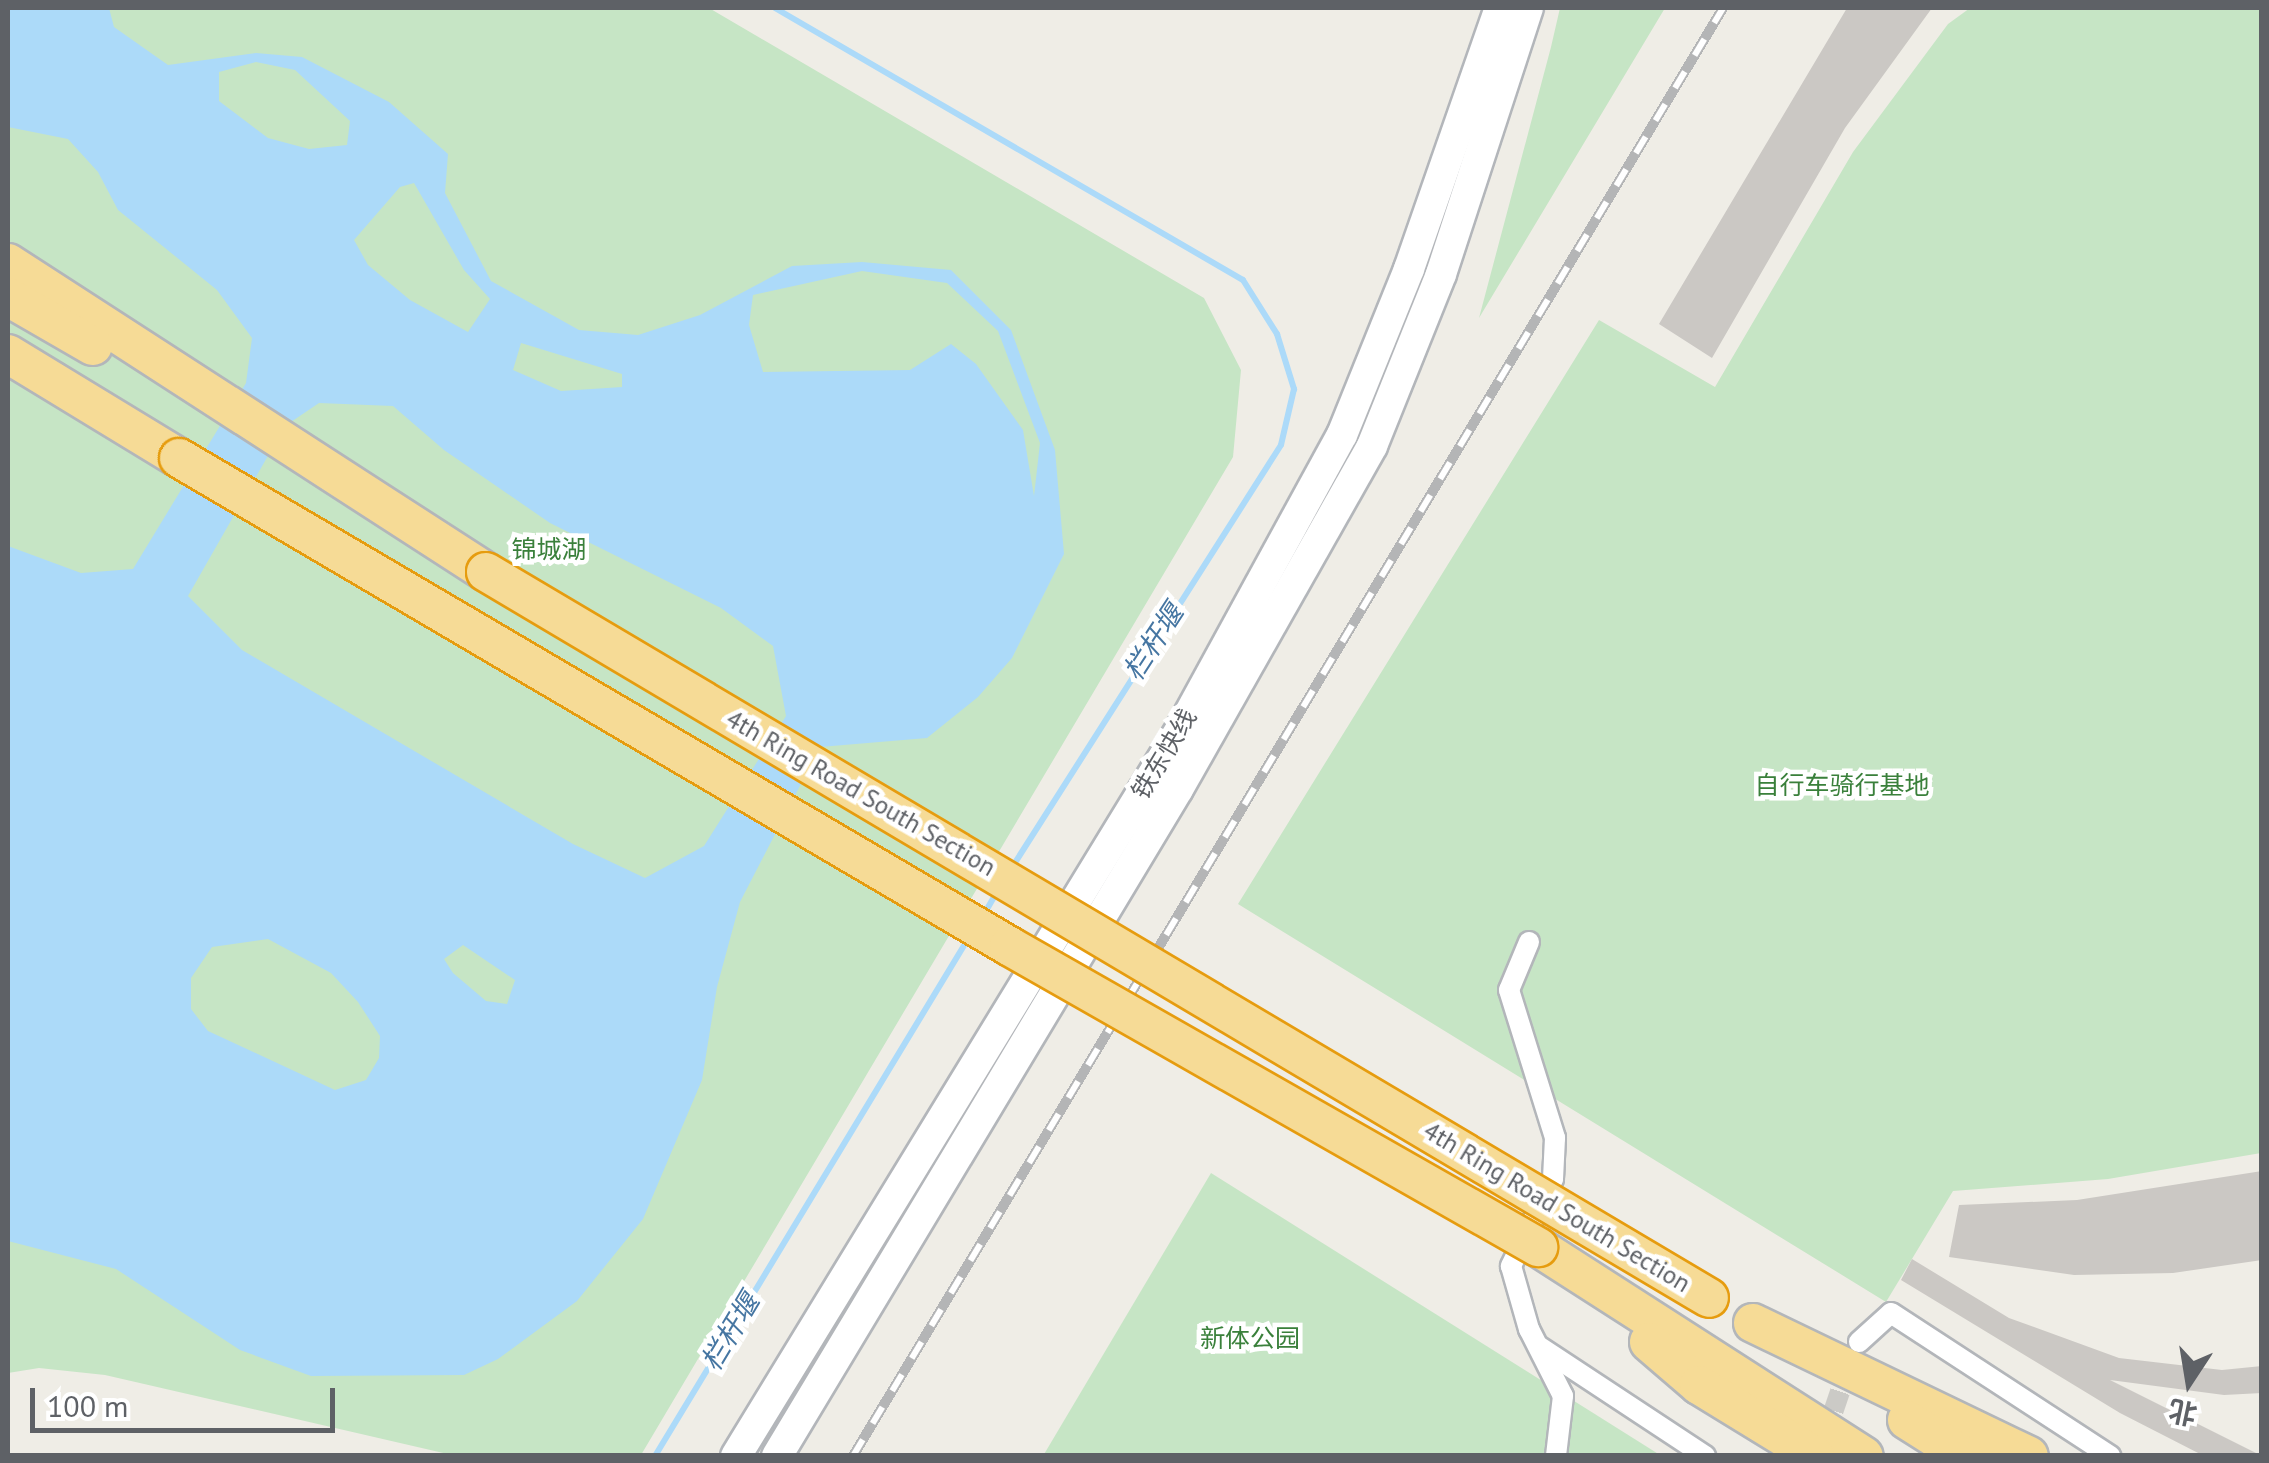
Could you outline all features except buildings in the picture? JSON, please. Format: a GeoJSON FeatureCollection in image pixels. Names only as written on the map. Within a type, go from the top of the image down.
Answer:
{"type":"FeatureCollection","features":[{"type":"Feature","properties":{"kind":"highway"},"geometry":{"type":"LineString","coordinates":[[8,263],[486,572]]}},
{"type":"Feature","properties":{"kind":"highway","name":"4th Ring Road South Section"},"geometry":{"type":"LineString","coordinates":[[8,297],[486,572],[1753,1323]]}},
{"type":"Feature","properties":{"kind":"highway","name":"4th Ring Road South Section"},"geometry":{"type":"LineString","coordinates":[[8,354],[1009,946],[1538,1247],[1864,1456]]}},
{"type":"Feature","properties":{"kind":"highway"},"geometry":{"type":"LineString","coordinates":[[8,378],[179,458]]}},
{"type":"Feature","properties":{"kind":"highway"},"geometry":{"type":"LineString","coordinates":[[1538,1247],[1700,1385],[1815,1456]]}},
{"type":"Feature","properties":{"kind":"highway"},"geometry":{"type":"LineString","coordinates":[[1753,1323],[1964,1456]]}},
{"type":"Feature","properties":{"kind":"highway"},"geometry":{"type":"LineString","coordinates":[[1753,1323],[2029,1456]]}},
{"type":"Feature","properties":{"kind":"main road","name":"铁东快线"},"geometry":{"type":"LineString","coordinates":[[736,1456],[1182,727],[1342,435],[1409,268],[1500,8]]}},
{"type":"Feature","properties":{"kind":"main road","name":"铁东快线"},"geometry":{"type":"LineString","coordinates":[[777,1456],[1178,789],[1372,446],[1440,274],[1528,8]]}},
{"type":"Feature","properties":{"kind":"street"},"geometry":{"type":"LineString","coordinates":[[1529,942],[1509,990],[1554,1138],[1553,1179],[1510,1266],[1538,1346],[1563,1396],[1556,1456]]}},
{"type":"Feature","properties":{"kind":"street"},"geometry":{"type":"LineString","coordinates":[[1859,1342],[1891,1313],[2110,1456]]}},
{"type":"Feature","properties":{"kind":"street"},"geometry":{"type":"LineString","coordinates":[[1538,1346],[1706,1456]]}},
{"type":"Feature","properties":{"kind":"green space","name":"锦城湖"},"geometry":{"type":"Polygon","coordinates":[[[8,8],[709,8],[1204,298],[1241,370],[1233,457],[641,1455],[452,1455],[105,1375],[39,1368],[8,1373],[8,8]]]}},
{"type":"Feature","properties":{"kind":"green space"},"geometry":{"type":"Polygon","coordinates":[[[1560,8],[1665,8],[1479,318],[1551,47],[1560,8]]]}},
{"type":"Feature","properties":{"kind":"green space","name":"自行车骑行基地"},"geometry":{"type":"Polygon","coordinates":[[[1970,8],[2261,8],[2261,1153],[2108,1179],[1953,1191],[1886,1302],[1238,904],[1599,320],[1715,387],[1853,152],[1948,24],[1970,8]]]}},
{"type":"Feature","properties":{"kind":"green space","name":"新体公园"},"geometry":{"type":"Polygon","coordinates":[[[1211,1173],[1660,1455],[1043,1456],[1211,1173]]]}},
{"type":"Feature","properties":{"kind":"water","name":"锦城湖"},"geometry":{"type":"Polygon","coordinates":[[[8,8],[109,8],[114,27],[168,65],[256,53],[302,57],[389,102],[448,154],[445,193],[491,281],[579,330],[638,335],[700,315],[792,266],[862,262],[951,270],[1011,330],[1055,450],[1064,554],[1012,658],[978,697],[927,738],[820,747],[740,902],[717,987],[702,1080],[643,1219],[577,1301],[498,1359],[464,1375],[311,1376],[240,1350],[116,1269],[8,1241],[8,546],[81,573],[133,569],[246,383],[252,338],[217,290],[118,210],[98,172],[68,139],[8,127],[8,8]],[[256,62],[219,72],[219,101],[268,138],[309,149],[347,145],[350,121],[295,70],[256,62]],[[414,183],[400,187],[354,240],[368,265],[410,300],[468,332],[490,299],[464,270],[414,183]],[[862,271],[753,295],[749,325],[763,372],[910,370],[951,344],[976,364],[1023,430],[1034,496],[1040,443],[998,331],[947,283],[862,271]],[[521,343],[513,370],[561,391],[622,387],[622,374],[521,343]],[[319,403],[285,426],[188,596],[242,650],[573,844],[645,878],[704,846],[786,716],[773,646],[721,608],[550,523],[444,450],[393,406],[319,403]],[[268,939],[212,947],[191,978],[191,1009],[208,1031],[335,1090],[366,1080],[379,1058],[380,1036],[358,1002],[331,973],[268,939]],[[463,945],[444,959],[453,973],[486,1001],[507,1004],[515,980],[463,945]]]}},
{"type":"Feature","properties":{"kind":"waterway","name":"栏杆堰"},"geometry":{"type":"LineString","coordinates":[[775,8],[1243,280],[1277,334],[1294,389],[1281,445],[1011,869]]}},
{"type":"Feature","properties":{"kind":"waterway","name":"栏杆堰"},"geometry":{"type":"LineString","coordinates":[[983,916],[997,892]]}},
{"type":"Feature","properties":{"kind":"waterway","name":"栏杆堰"},"geometry":{"type":"LineString","coordinates":[[655,1456],[968,939]]}},
{"type":"Feature","properties":{"kind":"tunnel"},"geometry":{"type":"LineString","coordinates":[[1824,1439],[1850,1362]]}},
{"type":"Feature","properties":{"kind":"railway"},"geometry":{"type":"LineString","coordinates":[[853,1456],[1723,8]]}}]}
